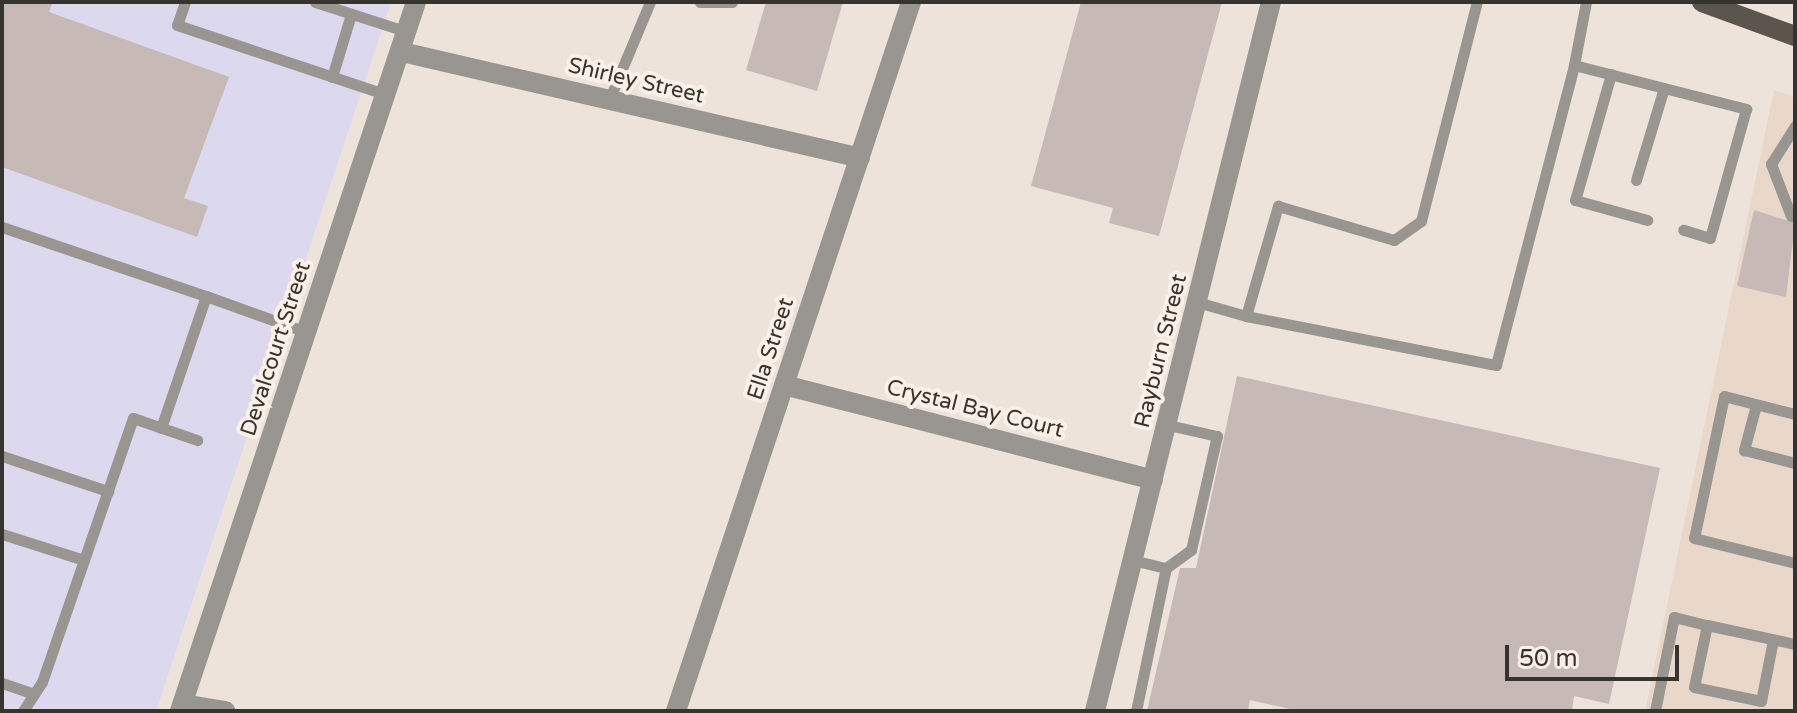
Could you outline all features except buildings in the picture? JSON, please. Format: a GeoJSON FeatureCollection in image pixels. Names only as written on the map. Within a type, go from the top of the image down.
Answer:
{"type":"FeatureCollection","features":[{"type":"Feature","properties":{"kind":"main road"},"geometry":{"type":"LineString","coordinates":[[1702,2],[1795,36]]}},
{"type":"Feature","properties":{"kind":"street","name":"Devalcourt Street"},"geometry":{"type":"LineString","coordinates":[[181,708],[416,2]]}},
{"type":"Feature","properties":{"kind":"street","name":"Ella Street"},"geometry":{"type":"LineString","coordinates":[[676,711],[911,2]]}},
{"type":"Feature","properties":{"kind":"street","name":"Rayburn Street"},"geometry":{"type":"LineString","coordinates":[[1095,711],[1271,2]]}},
{"type":"Feature","properties":{"kind":"street","name":"Shirley Street"},"geometry":{"type":"LineString","coordinates":[[405,42],[609,100],[860,158]]}},
{"type":"Feature","properties":{"kind":"street","name":"Crystal Bay Court"},"geometry":{"type":"LineString","coordinates":[[784,385],[1153,480]]}},
{"type":"Feature","properties":{"kind":"street"},"geometry":{"type":"LineString","coordinates":[[181,708],[225,711]]}},
{"type":"Feature","properties":{"kind":"lane"},"geometry":{"type":"LineString","coordinates":[[185,2],[177,25],[387,95]]}},
{"type":"Feature","properties":{"kind":"lane"},"geometry":{"type":"LineString","coordinates":[[315,2],[351,14],[405,42]]}},
{"type":"Feature","properties":{"kind":"lane"},"geometry":{"type":"LineString","coordinates":[[609,100],[650,2]]}},
{"type":"Feature","properties":{"kind":"lane"},"geometry":{"type":"LineString","coordinates":[[700,2],[732,2]]}},
{"type":"Feature","properties":{"kind":"lane"},"geometry":{"type":"LineString","coordinates":[[1246,316],[1278,206],[1394,240],[1421,221],[1477,2]]}},
{"type":"Feature","properties":{"kind":"lane"},"geometry":{"type":"LineString","coordinates":[[1197,302],[1246,316],[1496,365],[1574,65],[1586,2]]}},
{"type":"Feature","properties":{"kind":"lane"},"geometry":{"type":"LineString","coordinates":[[332,77],[351,14]]}},
{"type":"Feature","properties":{"kind":"lane"},"geometry":{"type":"LineString","coordinates":[[1574,65],[1746,109],[1710,238],[1683,230]]}},
{"type":"Feature","properties":{"kind":"lane"},"geometry":{"type":"LineString","coordinates":[[1611,74],[1575,200],[1647,220]]}},
{"type":"Feature","properties":{"kind":"lane"},"geometry":{"type":"LineString","coordinates":[[1636,180],[1664,88]]}},
{"type":"Feature","properties":{"kind":"lane"},"geometry":{"type":"LineString","coordinates":[[1791,216],[1786,188],[1771,164],[1795,126]]}},
{"type":"Feature","properties":{"kind":"lane"},"geometry":{"type":"LineString","coordinates":[[2,227],[306,332]]}},
{"type":"Feature","properties":{"kind":"lane"},"geometry":{"type":"LineString","coordinates":[[161,428],[206,296]]}},
{"type":"Feature","properties":{"kind":"lane"},"geometry":{"type":"LineString","coordinates":[[1795,414],[1724,396],[1694,538],[1795,563]]}},
{"type":"Feature","properties":{"kind":"lane"},"geometry":{"type":"LineString","coordinates":[[1756,405],[1744,450],[1795,463]]}},
{"type":"Feature","properties":{"kind":"lane"},"geometry":{"type":"LineString","coordinates":[[23,711],[34,694],[133,418],[197,440]]}},
{"type":"Feature","properties":{"kind":"lane"},"geometry":{"type":"LineString","coordinates":[[1136,711],[1166,568],[1191,550],[1217,436],[1168,425]]}},
{"type":"Feature","properties":{"kind":"lane"},"geometry":{"type":"LineString","coordinates":[[2,456],[108,491]]}},
{"type":"Feature","properties":{"kind":"lane"},"geometry":{"type":"LineString","coordinates":[[2,534],[84,560]]}},
{"type":"Feature","properties":{"kind":"lane"},"geometry":{"type":"LineString","coordinates":[[1133,560],[1166,568]]}},
{"type":"Feature","properties":{"kind":"lane"},"geometry":{"type":"LineString","coordinates":[[1655,711],[1674,617],[1795,644]]}},
{"type":"Feature","properties":{"kind":"lane"},"geometry":{"type":"LineString","coordinates":[[1707,625],[1694,687],[1761,701],[1773,640]]}},
{"type":"Feature","properties":{"kind":"lane"},"geometry":{"type":"LineString","coordinates":[[2,683],[34,694]]}},
{"type":"Feature","properties":{"kind":"shaded area"},"geometry":{"type":"Polygon","coordinates":[[[2,2],[391,2],[156,711],[2,711],[2,2]]]}},
{"type":"Feature","properties":{"kind":"shaded area"},"geometry":{"type":"Polygon","coordinates":[[[1774,90],[1795,97],[1795,711],[1645,711],[1774,90]]]}}]}
